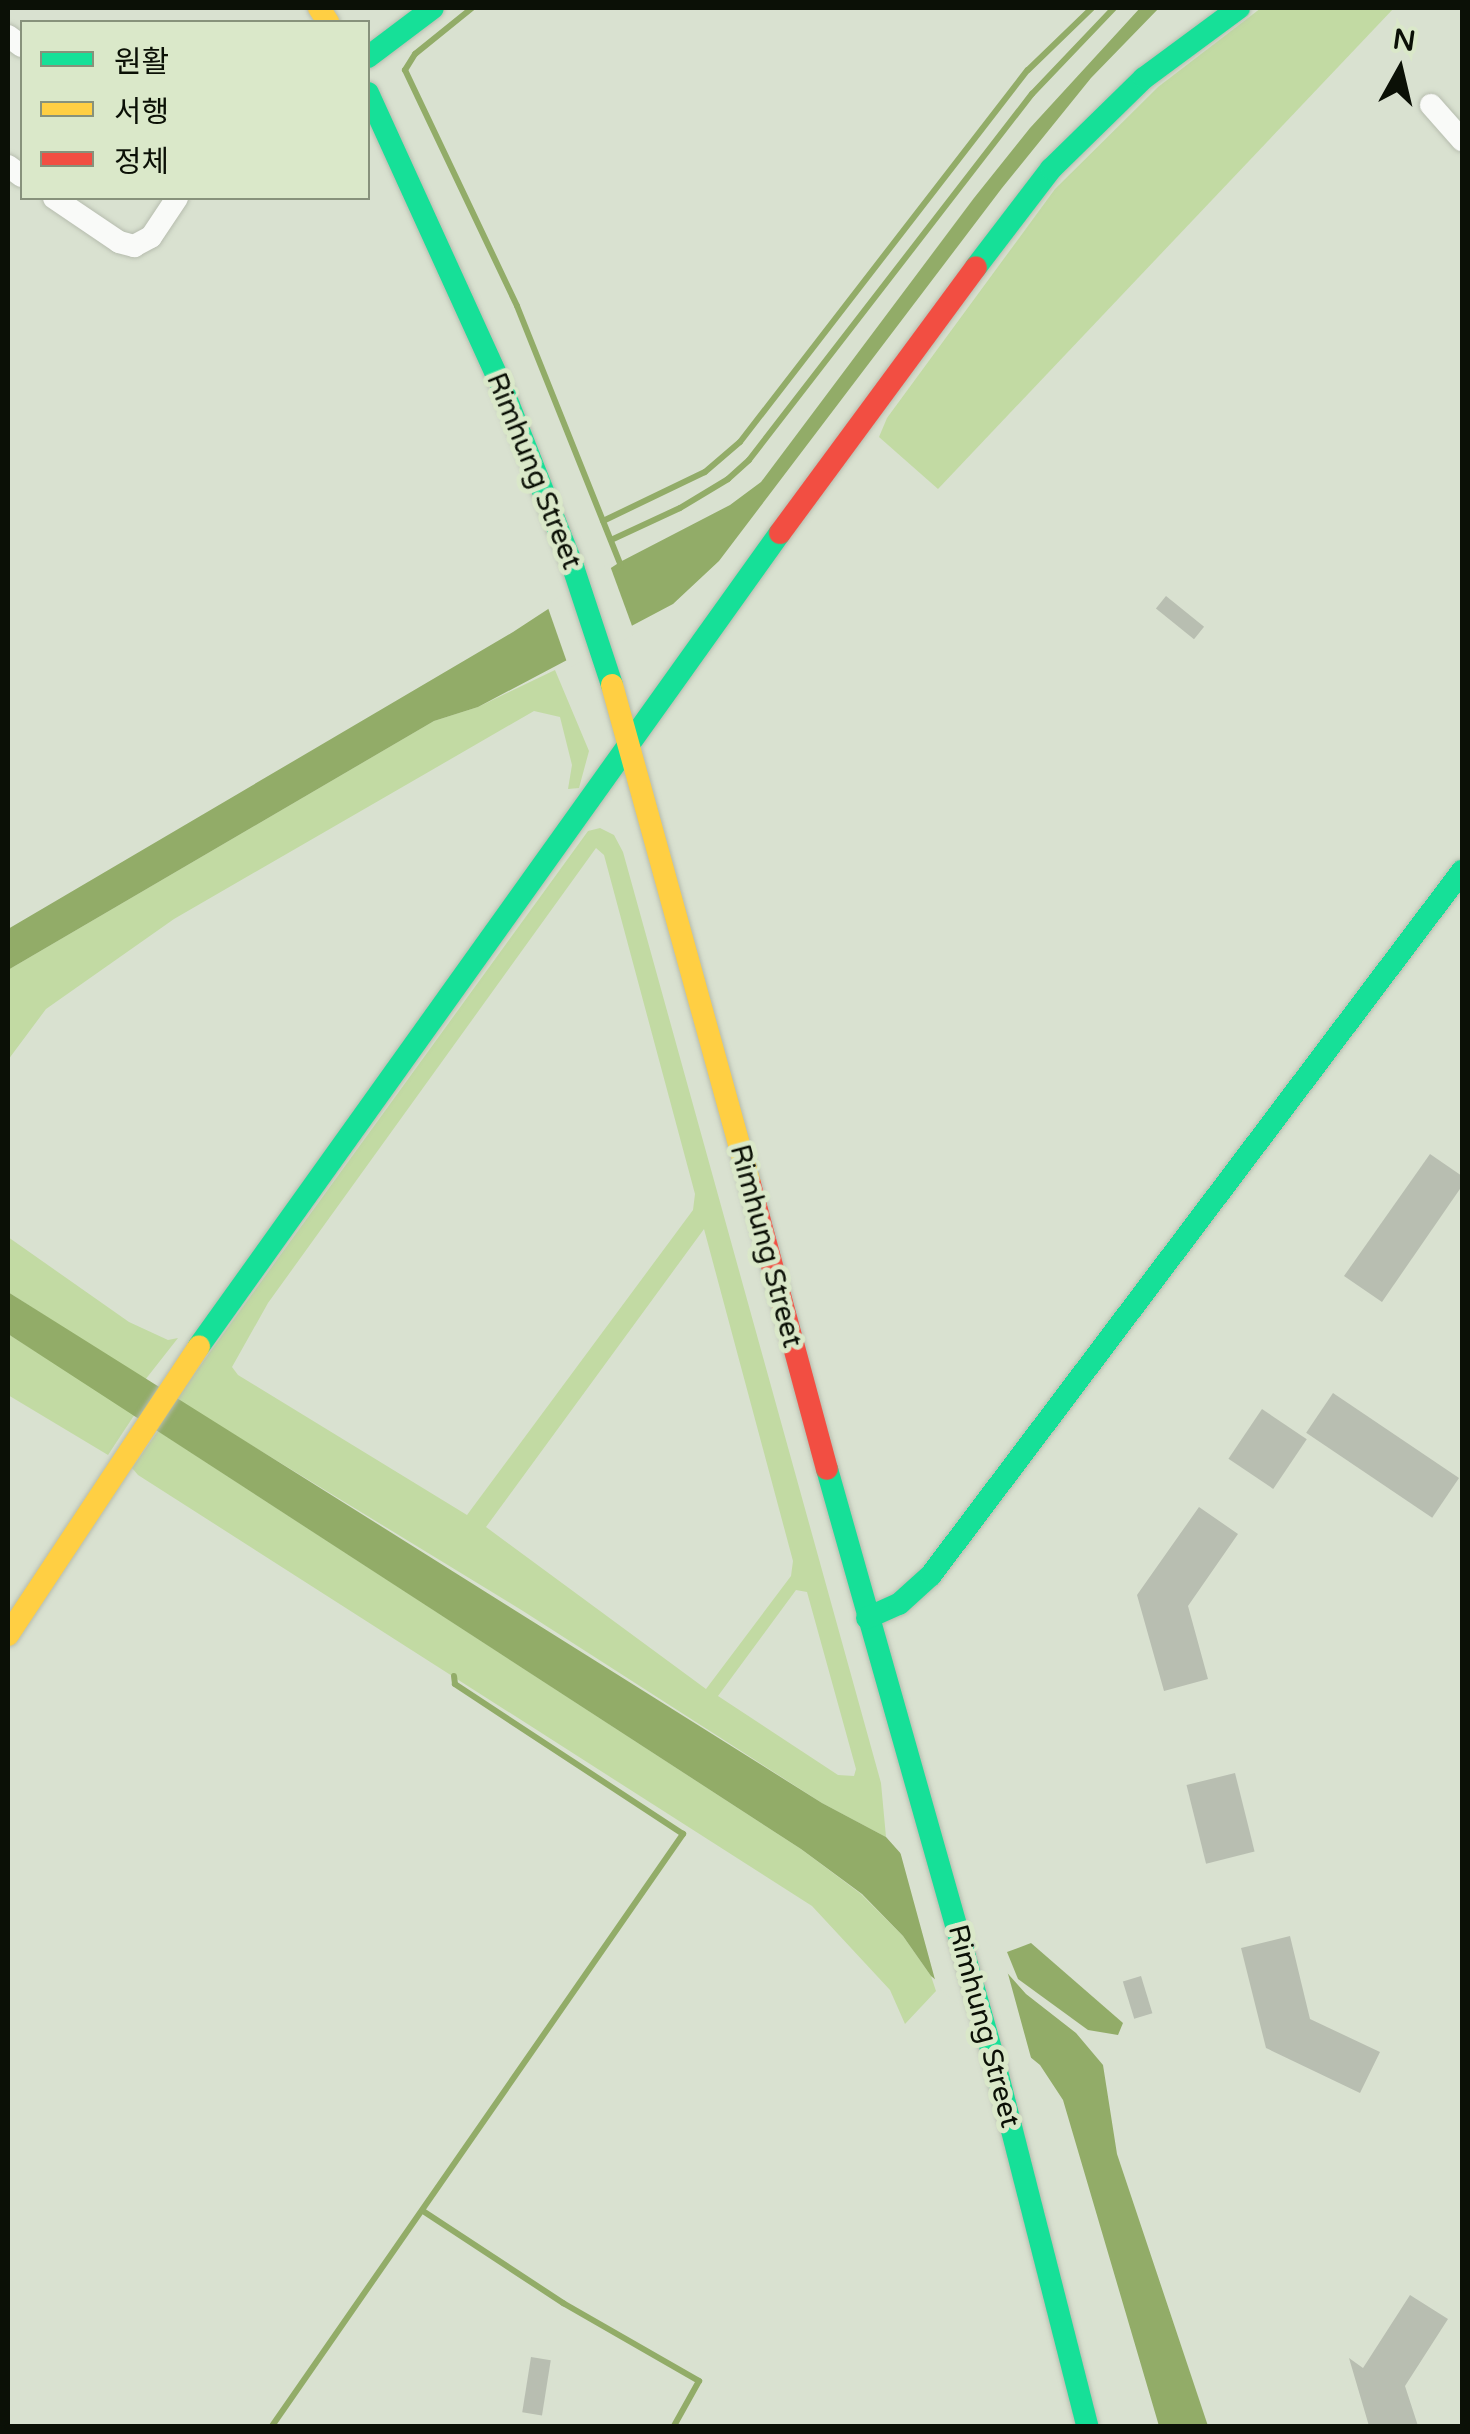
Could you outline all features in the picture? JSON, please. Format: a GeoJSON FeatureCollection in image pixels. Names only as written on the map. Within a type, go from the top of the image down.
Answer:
{"type":"FeatureCollection","features":[{"type":"Feature","properties":{"kind":"street"},"geometry":{"type":"LineString","coordinates":[[370,56],[433,8]]}},
{"type":"Feature","properties":{"kind":"street"},"geometry":{"type":"LineString","coordinates":[[8,1636],[176,1378],[629,739],[1051,169],[1144,78],[1239,8]]}},
{"type":"Feature","properties":{"kind":"street","name":"Rimhung Street"},"geometry":{"type":"LineString","coordinates":[[370,97],[499,380],[573,568],[629,739],[867,1618],[935,1842],[1088,2426]]}},
{"type":"Feature","properties":{"kind":"street"},"geometry":{"type":"LineString","coordinates":[[1431,106],[1462,140]]}},
{"type":"Feature","properties":{"kind":"street"},"geometry":{"type":"LineString","coordinates":[[57,200],[119,242],[134,246],[151,236],[176,200]]}},
{"type":"Feature","properties":{"kind":"street"},"geometry":{"type":"LineString","coordinates":[[867,1618],[899,1604],[931,1576],[1462,871]]}},
{"type":"Feature","properties":{"kind":"shaded area"},"geometry":{"type":"Polygon","coordinates":[[[1140,8],[1159,8],[1091,78],[1002,188],[719,561],[673,604],[478,707],[434,721],[8,970],[8,929],[513,632],[620,562],[730,505],[761,482],[974,198],[1030,128],[1140,8]]]}},
{"type":"Feature","properties":{"kind":"shaded area"},"geometry":{"type":"Polygon","coordinates":[[[1261,8],[1394,8],[938,489],[879,437],[887,418],[1055,189],[1158,87],[1261,8]]]}},
{"type":"Feature","properties":{"kind":"shaded area"},"geometry":{"type":"Polygon","coordinates":[[[555,670],[589,751],[579,788],[568,789],[572,765],[560,717],[534,711],[174,919],[46,1009],[8,1060],[8,970],[434,721],[478,707],[555,670]]]}},
{"type":"Feature","properties":{"kind":"shaded area"},"geometry":{"type":"Polygon","coordinates":[[[600,828],[614,835],[623,852],[881,1783],[886,1837],[822,1803],[523,1611],[176,1399],[588,831],[600,828]],[[596,848],[268,1303],[232,1367],[238,1375],[467,1515],[693,1210],[695,1194],[604,855],[596,848]],[[704,1229],[486,1527],[706,1689],[791,1576],[793,1561],[704,1229]],[[796,1590],[718,1696],[838,1775],[854,1776],[856,1769],[807,1592],[796,1590]]]}},
{"type":"Feature","properties":{"kind":"shaded area"},"geometry":{"type":"Polygon","coordinates":[[[8,1237],[129,1322],[168,1340],[178,1338],[145,1380],[8,1292],[8,1237]]]}},
{"type":"Feature","properties":{"kind":"shaded area"},"geometry":{"type":"Polygon","coordinates":[[[8,1292],[822,1803],[886,1837],[1026,1994],[1076,2033],[1103,2065],[1117,2154],[1208,2426],[1159,2426],[1063,2100],[1040,2065],[931,1976],[903,1936],[862,1894],[801,1849],[8,1334],[8,1292]]]}},
{"type":"Feature","properties":{"kind":"shaded area"},"geometry":{"type":"Polygon","coordinates":[[[8,1334],[135,1414],[108,1455],[8,1395],[8,1334]]]}},
{"type":"Feature","properties":{"kind":"shaded area"},"geometry":{"type":"Polygon","coordinates":[[[158,1431],[801,1849],[861,1894],[903,1936],[931,1976],[936,1991],[905,2024],[890,1990],[812,1906],[138,1475],[132,1468],[158,1431]]]}},
{"type":"Feature","properties":{"kind":"shaded area"},"geometry":{"type":"Polygon","coordinates":[[[1031,1943],[1123,2023],[1118,2035],[1088,2030],[1018,1979],[1007,1952],[1031,1943]]]}},
{"type":"Feature","properties":{"kind":"pier"},"geometry":{"type":"Polygon","coordinates":[[[609,563],[635,634],[569,668],[547,605],[609,563]]]}},
{"type":"Feature","properties":{"kind":"pier"},"geometry":{"type":"Polygon","coordinates":[[[898,1844],[1005,1963],[1002,1952],[1033,2065],[937,1987],[898,1844]]]}},
{"type":"Feature","properties":{"kind":"building"},"geometry":{"type":"Polygon","coordinates":[[[1166,596],[1204,627],[1194,639],[1156,608],[1166,596]]]}},
{"type":"Feature","properties":{"kind":"building"},"geometry":{"type":"Polygon","coordinates":[[[1430,1154],[1462,1176],[1462,1186],[1382,1302],[1344,1276],[1430,1154]]]}},
{"type":"Feature","properties":{"kind":"building"},"geometry":{"type":"Polygon","coordinates":[[[1333,1393],[1459,1478],[1432,1518],[1306,1433],[1333,1393]]]}},
{"type":"Feature","properties":{"kind":"building"},"geometry":{"type":"Polygon","coordinates":[[[1262,1409],[1307,1439],[1273,1489],[1228,1459],[1262,1409]]]}},
{"type":"Feature","properties":{"kind":"building"},"geometry":{"type":"Polygon","coordinates":[[[1199,1507],[1238,1534],[1188,1606],[1208,1679],[1164,1691],[1137,1595],[1199,1507]]]}},
{"type":"Feature","properties":{"kind":"building"},"geometry":{"type":"Polygon","coordinates":[[[1235,1773],[1255,1852],[1206,1864],[1186,1785],[1235,1773]]]}},
{"type":"Feature","properties":{"kind":"building"},"geometry":{"type":"Polygon","coordinates":[[[1290,1936],[1310,2019],[1380,2052],[1360,2093],[1266,2048],[1241,1948],[1290,1936]]]}},
{"type":"Feature","properties":{"kind":"building"},"geometry":{"type":"Polygon","coordinates":[[[1141,1976],[1152,2013],[1134,2019],[1123,1982],[1141,1976]]]}},
{"type":"Feature","properties":{"kind":"building"},"geometry":{"type":"Polygon","coordinates":[[[1410,2295],[1448,2319],[1405,2386],[1418,2426],[1369,2426],[1349,2358],[1363,2368],[1410,2295]]]}},
{"type":"Feature","properties":{"kind":"building"},"geometry":{"type":"Polygon","coordinates":[[[531,2357],[551,2360],[542,2415],[522,2412],[531,2357]]]}},
{"type":"Feature","properties":{"kind":"waterway"},"geometry":{"type":"LineString","coordinates":[[472,8],[415,54],[405,70],[517,306],[621,566]]}},
{"type":"Feature","properties":{"kind":"waterway"},"geometry":{"type":"LineString","coordinates":[[603,521],[705,472],[740,442],[1028,70],[1092,8]]}},
{"type":"Feature","properties":{"kind":"waterway"},"geometry":{"type":"LineString","coordinates":[[611,540],[680,508],[728,479],[749,460],[1032,94],[1114,8]]}},
{"type":"Feature","properties":{"kind":"waterway"},"geometry":{"type":"LineString","coordinates":[[272,2426],[683,1834],[455,1684],[454,1676]]}},
{"type":"Feature","properties":{"kind":"waterway"},"geometry":{"type":"LineString","coordinates":[[423,2211],[563,2303],[699,2381],[674,2426]]}},
{"type":"Feature","properties":{"kind":"traffic: fast"},"geometry":{"type":"LineString","coordinates":[[370,55],[433,8]]}},
{"type":"Feature","properties":{"kind":"traffic: fast"},"geometry":{"type":"LineString","coordinates":[[976,267],[1051,169],[1144,78],[1239,8]]}},
{"type":"Feature","properties":{"kind":"traffic: fast"},"geometry":{"type":"LineString","coordinates":[[370,97],[499,380],[573,567],[612,685]]}},
{"type":"Feature","properties":{"kind":"traffic: fast"},"geometry":{"type":"LineString","coordinates":[[199,1346],[780,533]]}},
{"type":"Feature","properties":{"kind":"traffic: fast"},"geometry":{"type":"LineString","coordinates":[[867,1618],[899,1604],[931,1575],[1462,871]]}},
{"type":"Feature","properties":{"kind":"traffic: fast"},"geometry":{"type":"LineString","coordinates":[[827,1469],[993,2056],[1087,2426]]}},
{"type":"Feature","properties":{"kind":"traffic: slow"},"geometry":{"type":"LineString","coordinates":[[319,8],[327,20]]}},
{"type":"Feature","properties":{"kind":"traffic: slow"},"geometry":{"type":"LineString","coordinates":[[612,685],[750,1184]]}},
{"type":"Feature","properties":{"kind":"traffic: slow"},"geometry":{"type":"LineString","coordinates":[[8,1635],[199,1346]]}},
{"type":"Feature","properties":{"kind":"traffic: jam"},"geometry":{"type":"LineString","coordinates":[[780,533],[976,267]]}},
{"type":"Feature","properties":{"kind":"traffic: jam"},"geometry":{"type":"LineString","coordinates":[[750,1184],[827,1469]]}}]}
